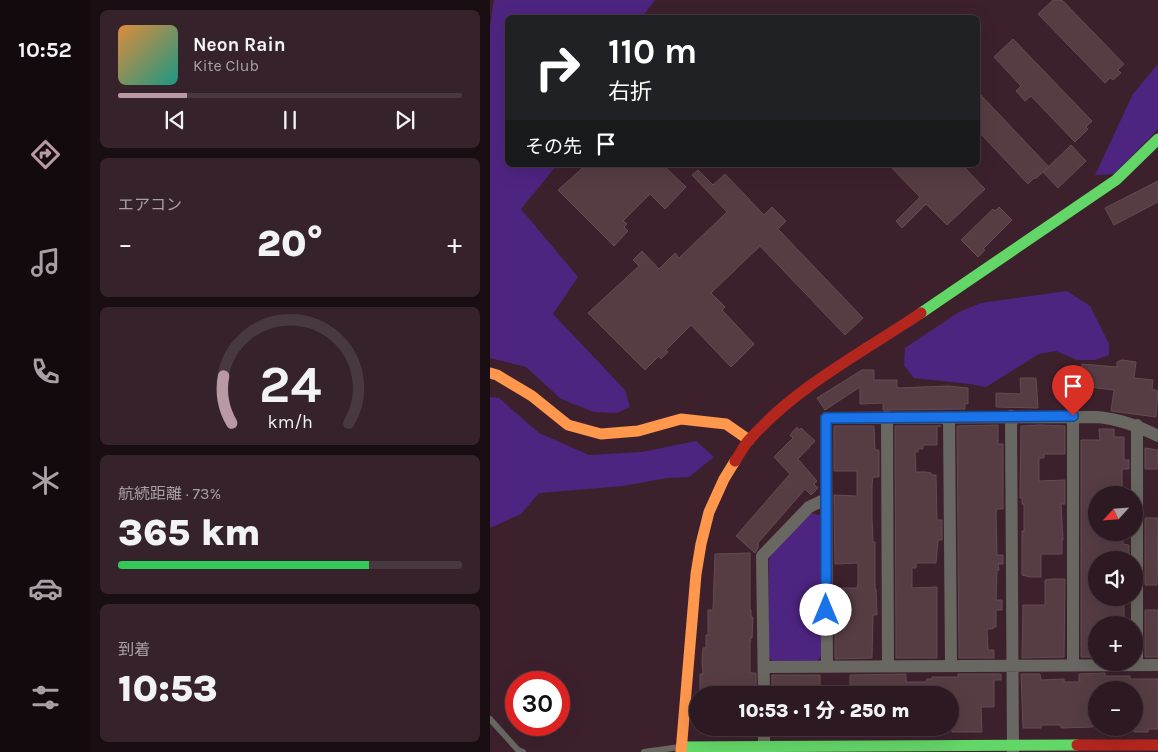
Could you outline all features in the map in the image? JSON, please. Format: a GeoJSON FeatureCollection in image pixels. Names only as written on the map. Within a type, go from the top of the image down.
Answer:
{"type":"FeatureCollection","features":[{"type":"Feature","properties":{"kind":"street"},"geometry":{"type":"LineString","coordinates":[[1158,139],[1116,180],[970,281],[830,372],[794,398],[767,421],[749,440],[724,480],[709,512],[701,544],[696,574],[681,750],[1013,749],[1158,745]]}},
{"type":"Feature","properties":{"kind":"street"},"geometry":{"type":"LineString","coordinates":[[490,373],[497,375],[532,396],[568,424],[601,434],[638,431],[681,419],[726,424],[749,440]]}},
{"type":"Feature","properties":{"kind":"street"},"geometry":{"type":"LineString","coordinates":[[1011,416],[1013,749]]}},
{"type":"Feature","properties":{"kind":"street"},"geometry":{"type":"LineString","coordinates":[[1073,416],[1073,665]]}},
{"type":"Feature","properties":{"kind":"street"},"geometry":{"type":"LineString","coordinates":[[827,666],[826,418],[1073,416],[1116,419],[1137,425],[1158,436]]}},
{"type":"Feature","properties":{"kind":"street"},"geometry":{"type":"LineString","coordinates":[[887,417],[888,666]]}},
{"type":"Feature","properties":{"kind":"street"},"geometry":{"type":"LineString","coordinates":[[949,417],[951,665]]}},
{"type":"Feature","properties":{"kind":"street"},"geometry":{"type":"LineString","coordinates":[[1137,425],[1137,616]]}},
{"type":"Feature","properties":{"kind":"street"},"geometry":{"type":"LineString","coordinates":[[764,686],[762,556],[809,507],[826,499]]}},
{"type":"Feature","properties":{"kind":"street"},"geometry":{"type":"LineString","coordinates":[[1143,665],[1158,664]]}},
{"type":"Feature","properties":{"kind":"street"},"geometry":{"type":"LineString","coordinates":[[764,667],[1088,665]]}},
{"type":"Feature","properties":{"kind":"street"},"geometry":{"type":"LineString","coordinates":[[764,736],[764,749]]}},
{"type":"Feature","properties":{"kind":"lane"},"geometry":{"type":"LineString","coordinates":[[490,719],[518,750],[523,752]]}},
{"type":"Feature","properties":{"kind":"lane"},"geometry":{"type":"LineString","coordinates":[[648,752],[681,750]]}},
{"type":"Feature","properties":{"kind":"shaded area"},"geometry":{"type":"Polygon","coordinates":[[[494,0],[655,0],[644,15],[505,15],[505,167],[555,167],[521,209],[578,277],[553,314],[625,390],[630,407],[617,413],[594,412],[561,399],[526,367],[490,358],[490,27],[494,0]]]}},
{"type":"Feature","properties":{"kind":"shaded area"},"geometry":{"type":"Polygon","coordinates":[[[1158,64],[1158,129],[1114,174],[1095,175],[1133,94],[1158,64]]]}},
{"type":"Feature","properties":{"kind":"shaded area"},"geometry":{"type":"Polygon","coordinates":[[[1067,291],[1090,306],[1109,344],[1109,355],[1095,360],[1077,360],[1056,351],[1039,354],[986,387],[914,378],[904,365],[905,348],[959,312],[981,303],[1067,291]]]}},
{"type":"Feature","properties":{"kind":"shaded area"},"geometry":{"type":"Polygon","coordinates":[[[490,397],[499,398],[539,433],[589,455],[642,452],[696,441],[714,457],[689,477],[667,478],[623,486],[539,493],[521,514],[490,528],[490,397]]]}},
{"type":"Feature","properties":{"kind":"shaded area"},"geometry":{"type":"Polygon","coordinates":[[[810,513],[820,515],[821,656],[817,661],[773,662],[769,657],[769,560],[771,554],[810,513]]]}},
{"type":"Feature","properties":{"kind":"building"},"geometry":{"type":"Polygon","coordinates":[[[1053,0],[1062,0],[1124,64],[1118,70],[1121,73],[1113,80],[1110,78],[1105,83],[1038,14],[1053,0]]]}},
{"type":"Feature","properties":{"kind":"building"},"geometry":{"type":"Polygon","coordinates":[[[1013,39],[1092,121],[1086,127],[1088,129],[1075,142],[1031,96],[1025,101],[1016,91],[1021,86],[994,57],[1013,39]]]}},
{"type":"Feature","properties":{"kind":"building"},"geometry":{"type":"Polygon","coordinates":[[[980,94],[1049,167],[1028,184],[980,133],[980,94]]]}},
{"type":"Feature","properties":{"kind":"building"},"geometry":{"type":"Polygon","coordinates":[[[1071,145],[1086,161],[1058,188],[1043,172],[1071,145]]]}},
{"type":"Feature","properties":{"kind":"building"},"geometry":{"type":"Polygon","coordinates":[[[584,167],[665,167],[686,187],[665,209],[650,194],[623,221],[627,224],[624,227],[628,231],[614,246],[558,190],[584,167]]]}},
{"type":"Feature","properties":{"kind":"building"},"geometry":{"type":"Polygon","coordinates":[[[891,167],[964,167],[985,189],[947,225],[926,204],[902,228],[896,221],[920,197],[891,167]]]}},
{"type":"Feature","properties":{"kind":"building"},"geometry":{"type":"Polygon","coordinates":[[[698,170],[713,185],[725,174],[764,215],[772,207],[786,221],[778,229],[863,318],[845,335],[760,246],[711,293],[725,307],[722,310],[754,344],[731,367],[691,325],[666,350],[668,352],[661,359],[659,356],[645,370],[588,313],[639,266],[633,260],[642,251],[659,269],[675,253],[679,258],[727,212],[692,175],[698,170]]]}},
{"type":"Feature","properties":{"kind":"building"},"geometry":{"type":"Polygon","coordinates":[[[1158,181],[1158,202],[1114,225],[1105,208],[1158,181]]]}},
{"type":"Feature","properties":{"kind":"building"},"geometry":{"type":"Polygon","coordinates":[[[999,207],[1012,220],[983,249],[985,250],[978,257],[961,240],[993,209],[995,211],[999,207]]]}},
{"type":"Feature","properties":{"kind":"building"},"geometry":{"type":"Polygon","coordinates":[[[1122,360],[1136,362],[1134,378],[1153,380],[1152,389],[1158,391],[1156,417],[1111,411],[1114,390],[1080,386],[1082,364],[1117,367],[1117,362],[1122,360]]]}},
{"type":"Feature","properties":{"kind":"building"},"geometry":{"type":"Polygon","coordinates":[[[862,370],[874,370],[874,380],[897,380],[897,388],[948,386],[968,388],[968,404],[965,403],[965,409],[883,410],[883,403],[860,404],[860,387],[825,410],[817,398],[862,370]]]}},
{"type":"Feature","properties":{"kind":"building"},"geometry":{"type":"Polygon","coordinates":[[[1020,378],[1036,378],[1038,408],[996,407],[996,393],[1021,394],[1020,378]]]}},
{"type":"Feature","properties":{"kind":"building"},"geometry":{"type":"Polygon","coordinates":[[[998,425],[998,444],[1003,444],[1003,509],[997,509],[996,514],[997,555],[1003,555],[1003,564],[998,564],[996,600],[1002,600],[1002,610],[996,610],[996,627],[987,629],[988,650],[994,650],[994,658],[959,658],[957,426],[998,425]]]}},
{"type":"Feature","properties":{"kind":"building"},"geometry":{"type":"Polygon","coordinates":[[[834,426],[874,426],[875,450],[879,450],[879,477],[873,477],[872,485],[877,615],[873,615],[872,658],[835,659],[835,588],[857,588],[858,563],[835,564],[834,495],[857,496],[857,471],[834,471],[834,426]]]}},
{"type":"Feature","properties":{"kind":"building"},"geometry":{"type":"Polygon","coordinates":[[[895,426],[937,426],[937,445],[923,445],[923,449],[918,449],[918,452],[915,452],[916,472],[936,475],[937,520],[942,520],[942,540],[938,540],[936,563],[916,563],[916,568],[912,568],[912,588],[937,587],[937,658],[896,658],[895,426]]]}},
{"type":"Feature","properties":{"kind":"building"},"geometry":{"type":"Polygon","coordinates":[[[1021,426],[1065,426],[1065,454],[1044,454],[1044,458],[1039,458],[1039,481],[1065,480],[1065,504],[1061,504],[1063,540],[1062,554],[1041,554],[1041,577],[1030,577],[1022,575],[1024,504],[1022,504],[1022,498],[1020,498],[1021,426]]]}},
{"type":"Feature","properties":{"kind":"building"},"geometry":{"type":"Polygon","coordinates":[[[797,427],[799,430],[801,428],[815,441],[798,459],[817,481],[814,484],[818,488],[811,495],[805,489],[758,543],[755,553],[736,536],[790,474],[774,457],[793,438],[790,435],[797,427]]]}},
{"type":"Feature","properties":{"kind":"building"},"geometry":{"type":"Polygon","coordinates":[[[1099,429],[1114,429],[1114,437],[1124,437],[1124,460],[1129,460],[1129,469],[1122,469],[1122,486],[1088,486],[1088,541],[1123,541],[1123,544],[1129,545],[1129,551],[1088,551],[1088,606],[1124,606],[1124,616],[1088,616],[1088,657],[1081,657],[1081,440],[1100,440],[1099,429]]]}},
{"type":"Feature","properties":{"kind":"building"},"geometry":{"type":"Polygon","coordinates":[[[1145,448],[1158,450],[1158,469],[1145,469],[1145,448]]]}},
{"type":"Feature","properties":{"kind":"building"},"geometry":{"type":"Polygon","coordinates":[[[1145,518],[1158,518],[1157,585],[1145,585],[1145,518]]]}},
{"type":"Feature","properties":{"kind":"building"},"geometry":{"type":"Polygon","coordinates":[[[750,553],[750,610],[751,617],[753,617],[750,643],[750,673],[756,673],[756,686],[700,686],[700,674],[703,674],[703,648],[706,648],[706,635],[708,635],[708,610],[713,610],[715,554],[750,553]]]}},
{"type":"Feature","properties":{"kind":"building"},"geometry":{"type":"Polygon","coordinates":[[[1065,579],[1064,657],[1022,658],[1023,605],[1045,605],[1045,580],[1065,579]]]}},
{"type":"Feature","properties":{"kind":"building"},"geometry":{"type":"Polygon","coordinates":[[[1145,610],[1158,610],[1158,657],[1145,657],[1145,610]]]}},
{"type":"Feature","properties":{"kind":"building"},"geometry":{"type":"Polygon","coordinates":[[[1105,673],[1105,676],[1130,676],[1130,679],[1158,679],[1158,729],[1148,729],[1148,732],[1143,732],[1143,681],[1088,681],[1088,727],[1061,728],[1061,725],[1041,725],[1041,728],[1023,728],[1021,674],[1040,674],[1041,680],[1064,679],[1064,682],[1079,682],[1079,674],[1105,673]]]}},
{"type":"Feature","properties":{"kind":"building"},"geometry":{"type":"Polygon","coordinates":[[[906,674],[906,682],[926,682],[927,679],[932,679],[932,677],[958,677],[958,674],[1001,674],[1001,680],[994,680],[994,707],[981,707],[982,732],[959,732],[959,686],[850,686],[850,675],[906,674]]]}},
{"type":"Feature","properties":{"kind":"building"},"geometry":{"type":"Polygon","coordinates":[[[772,675],[820,675],[820,686],[772,686],[772,675]]]}},
{"type":"Feature","properties":{"kind":"traffic: fast"},"geometry":{"type":"LineString","coordinates":[[921,313],[1116,180],[1158,139]]}},
{"type":"Feature","properties":{"kind":"traffic: fast"},"geometry":{"type":"LineString","coordinates":[[682,747],[1077,745]]}},
{"type":"Feature","properties":{"kind":"traffic: slow"},"geometry":{"type":"LineString","coordinates":[[490,373],[497,375],[532,396],[568,425],[601,434],[638,431],[681,419],[726,424],[749,440]]}},
{"type":"Feature","properties":{"kind":"traffic: slow"},"geometry":{"type":"LineString","coordinates":[[681,752],[696,574],[701,544],[709,512],[724,479],[735,461]]}},
{"type":"Feature","properties":{"kind":"traffic: jam"},"geometry":{"type":"LineString","coordinates":[[735,461],[750,439],[788,402],[831,371],[921,313]]}},
{"type":"Feature","properties":{"kind":"traffic: jam"},"geometry":{"type":"LineString","coordinates":[[1077,745],[1158,745]]}},
{"type":"Feature","properties":{"kind":"route"},"geometry":{"type":"LineString","coordinates":[[826,610],[826,418],[1073,416]]}}]}
